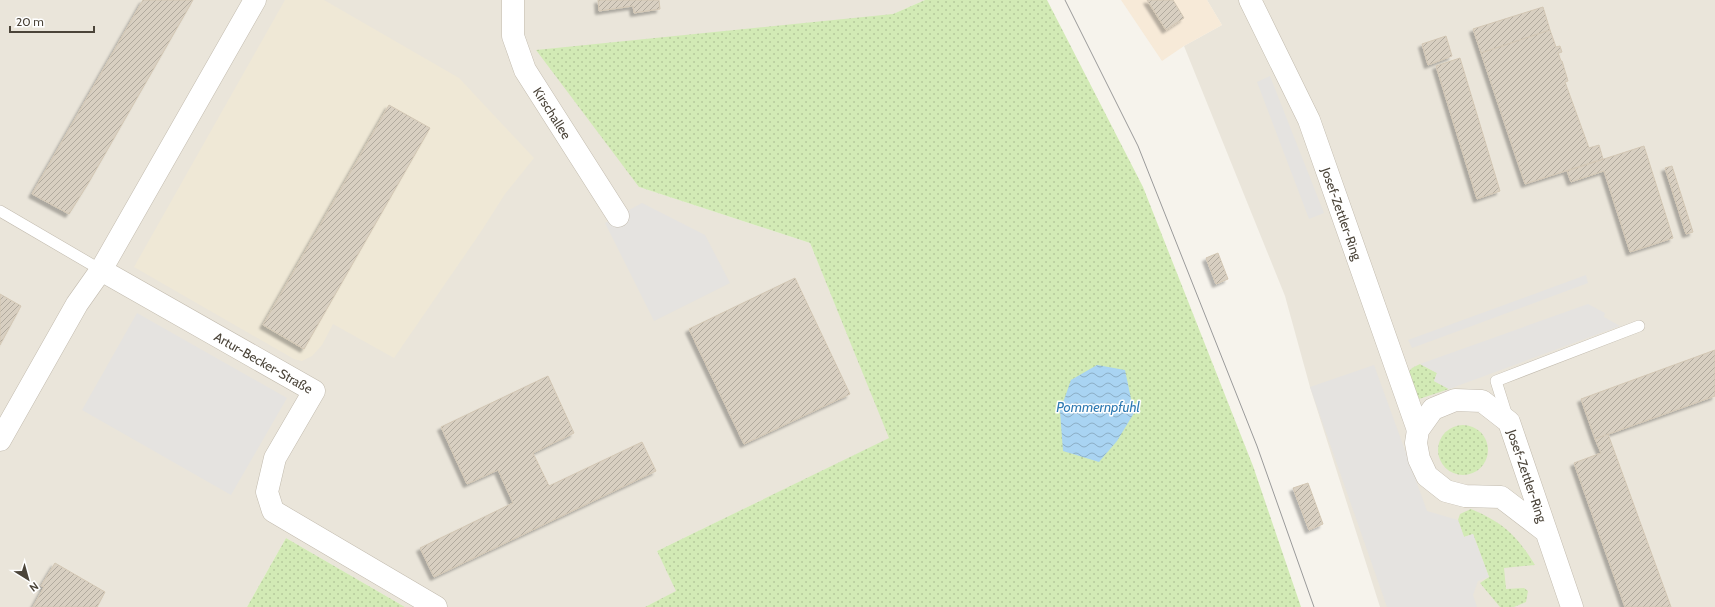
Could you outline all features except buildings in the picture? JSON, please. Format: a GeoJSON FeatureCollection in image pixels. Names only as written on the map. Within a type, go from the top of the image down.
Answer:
{"type":"FeatureCollection","features":[{"type":"Feature","properties":{"kind":"street"},"geometry":{"type":"LineString","coordinates":[[2,431],[77,304],[101,270],[255,0]]}},
{"type":"Feature","properties":{"kind":"street","name":"Kirschallee"},"geometry":{"type":"LineString","coordinates":[[513,0],[513,36],[526,70],[618,216]]}},
{"type":"Feature","properties":{"kind":"street","name":"Josef-Zettler-Ring"},"geometry":{"type":"LineString","coordinates":[[1253,1],[1309,120],[1418,430],[1416,443],[1419,459],[1427,476],[1446,491],[1465,496],[1501,497],[1544,530]]}},
{"type":"Feature","properties":{"kind":"street","name":"Artur-Becker-Straße"},"geometry":{"type":"LineString","coordinates":[[101,270],[314,391],[275,458],[267,492],[273,511],[436,607]]}},
{"type":"Feature","properties":{"kind":"street","name":"Josef-Zettler-Ring"},"geometry":{"type":"LineString","coordinates":[[1418,430],[1434,409],[1455,400],[1482,401],[1509,422],[1544,530],[1572,607]]}},
{"type":"Feature","properties":{"kind":"lane"},"geometry":{"type":"LineString","coordinates":[[0,211],[101,270]]}},
{"type":"Feature","properties":{"kind":"lane","name":"Josef-Zettler-Ring"},"geometry":{"type":"LineString","coordinates":[[1509,422],[1496,381],[1639,326]]}},
{"type":"Feature","properties":{"kind":"shaded area"},"geometry":{"type":"Polygon","coordinates":[[[0,0],[925,0],[893,14],[639,187],[810,243],[890,438],[657,551],[677,591],[645,607],[405,607],[286,538],[247,607],[0,607],[0,0]]]}},
{"type":"Feature","properties":{"kind":"shaded area"},"geometry":{"type":"Polygon","coordinates":[[[285,0],[324,0],[459,78],[534,158],[505,194],[394,358],[333,324],[322,345],[312,356],[302,361],[294,359],[134,267],[285,0]]]}},
{"type":"Feature","properties":{"kind":"shaded area"},"geometry":{"type":"Polygon","coordinates":[[[1121,0],[1207,0],[1222,25],[1184,46],[1162,61],[1121,0]]]}},
{"type":"Feature","properties":{"kind":"shaded area"},"geometry":{"type":"Polygon","coordinates":[[[1207,0],[1715,0],[1715,607],[1380,607],[1310,387],[1285,296],[1184,46],[1222,25],[1207,0]]]}},
{"type":"Feature","properties":{"kind":"shaded area"},"geometry":{"type":"Polygon","coordinates":[[[1270,76],[1324,213],[1309,219],[1257,82],[1270,76]]]}},
{"type":"Feature","properties":{"kind":"shaded area"},"geometry":{"type":"Polygon","coordinates":[[[642,203],[705,235],[730,283],[654,321],[605,223],[642,203]]]}},
{"type":"Feature","properties":{"kind":"shaded area"},"geometry":{"type":"Polygon","coordinates":[[[1586,275],[1588,283],[1412,348],[1408,340],[1586,275]]]}},
{"type":"Feature","properties":{"kind":"shaded area"},"geometry":{"type":"Polygon","coordinates":[[[1588,304],[1605,313],[1604,317],[1620,326],[1449,389],[1434,381],[1437,373],[1420,364],[1588,304]]]}},
{"type":"Feature","properties":{"kind":"shaded area"},"geometry":{"type":"Polygon","coordinates":[[[137,313],[287,398],[231,495],[82,410],[137,313]]]}},
{"type":"Feature","properties":{"kind":"shaded area"},"geometry":{"type":"Polygon","coordinates":[[[1374,365],[1427,511],[1458,520],[1464,537],[1473,534],[1489,577],[1478,581],[1473,595],[1477,607],[1387,607],[1310,387],[1374,365]]]}},
{"type":"Feature","properties":{"kind":"green space"},"geometry":{"type":"Polygon","coordinates":[[[925,0],[1047,0],[1143,187],[1253,466],[1301,607],[645,607],[676,591],[657,551],[889,438],[810,243],[639,187],[536,50],[893,14],[925,0]]]}},
{"type":"Feature","properties":{"kind":"green space"},"geometry":{"type":"Polygon","coordinates":[[[1420,364],[1437,373],[1434,381],[1449,389],[1419,399],[1407,374],[1412,368],[1420,364]]]}},
{"type":"Feature","properties":{"kind":"green space"},"geometry":{"type":"Polygon","coordinates":[[[1463,425],[1472,427],[1483,436],[1488,450],[1486,459],[1477,470],[1463,475],[1454,473],[1443,464],[1438,450],[1440,441],[1449,430],[1463,425]]]}},
{"type":"Feature","properties":{"kind":"green space"},"geometry":{"type":"Polygon","coordinates":[[[1471,509],[1509,531],[1516,538],[1535,565],[1504,568],[1506,589],[1524,588],[1528,591],[1526,602],[1514,607],[1500,607],[1480,583],[1489,577],[1473,534],[1464,537],[1458,520],[1460,514],[1471,509]]]}},
{"type":"Feature","properties":{"kind":"green space"},"geometry":{"type":"Polygon","coordinates":[[[286,538],[405,607],[247,607],[286,538]]]}},
{"type":"Feature","properties":{"kind":"water","name":"Pommernpfuhl"},"geometry":{"type":"Polygon","coordinates":[[[1097,365],[1125,370],[1134,413],[1117,441],[1099,462],[1063,451],[1060,411],[1071,380],[1097,365]]]}},
{"type":"Feature","properties":{"kind":"tram line"},"geometry":{"type":"LineString","coordinates":[[1065,0],[1138,146],[1257,446],[1314,607]]}}]}
